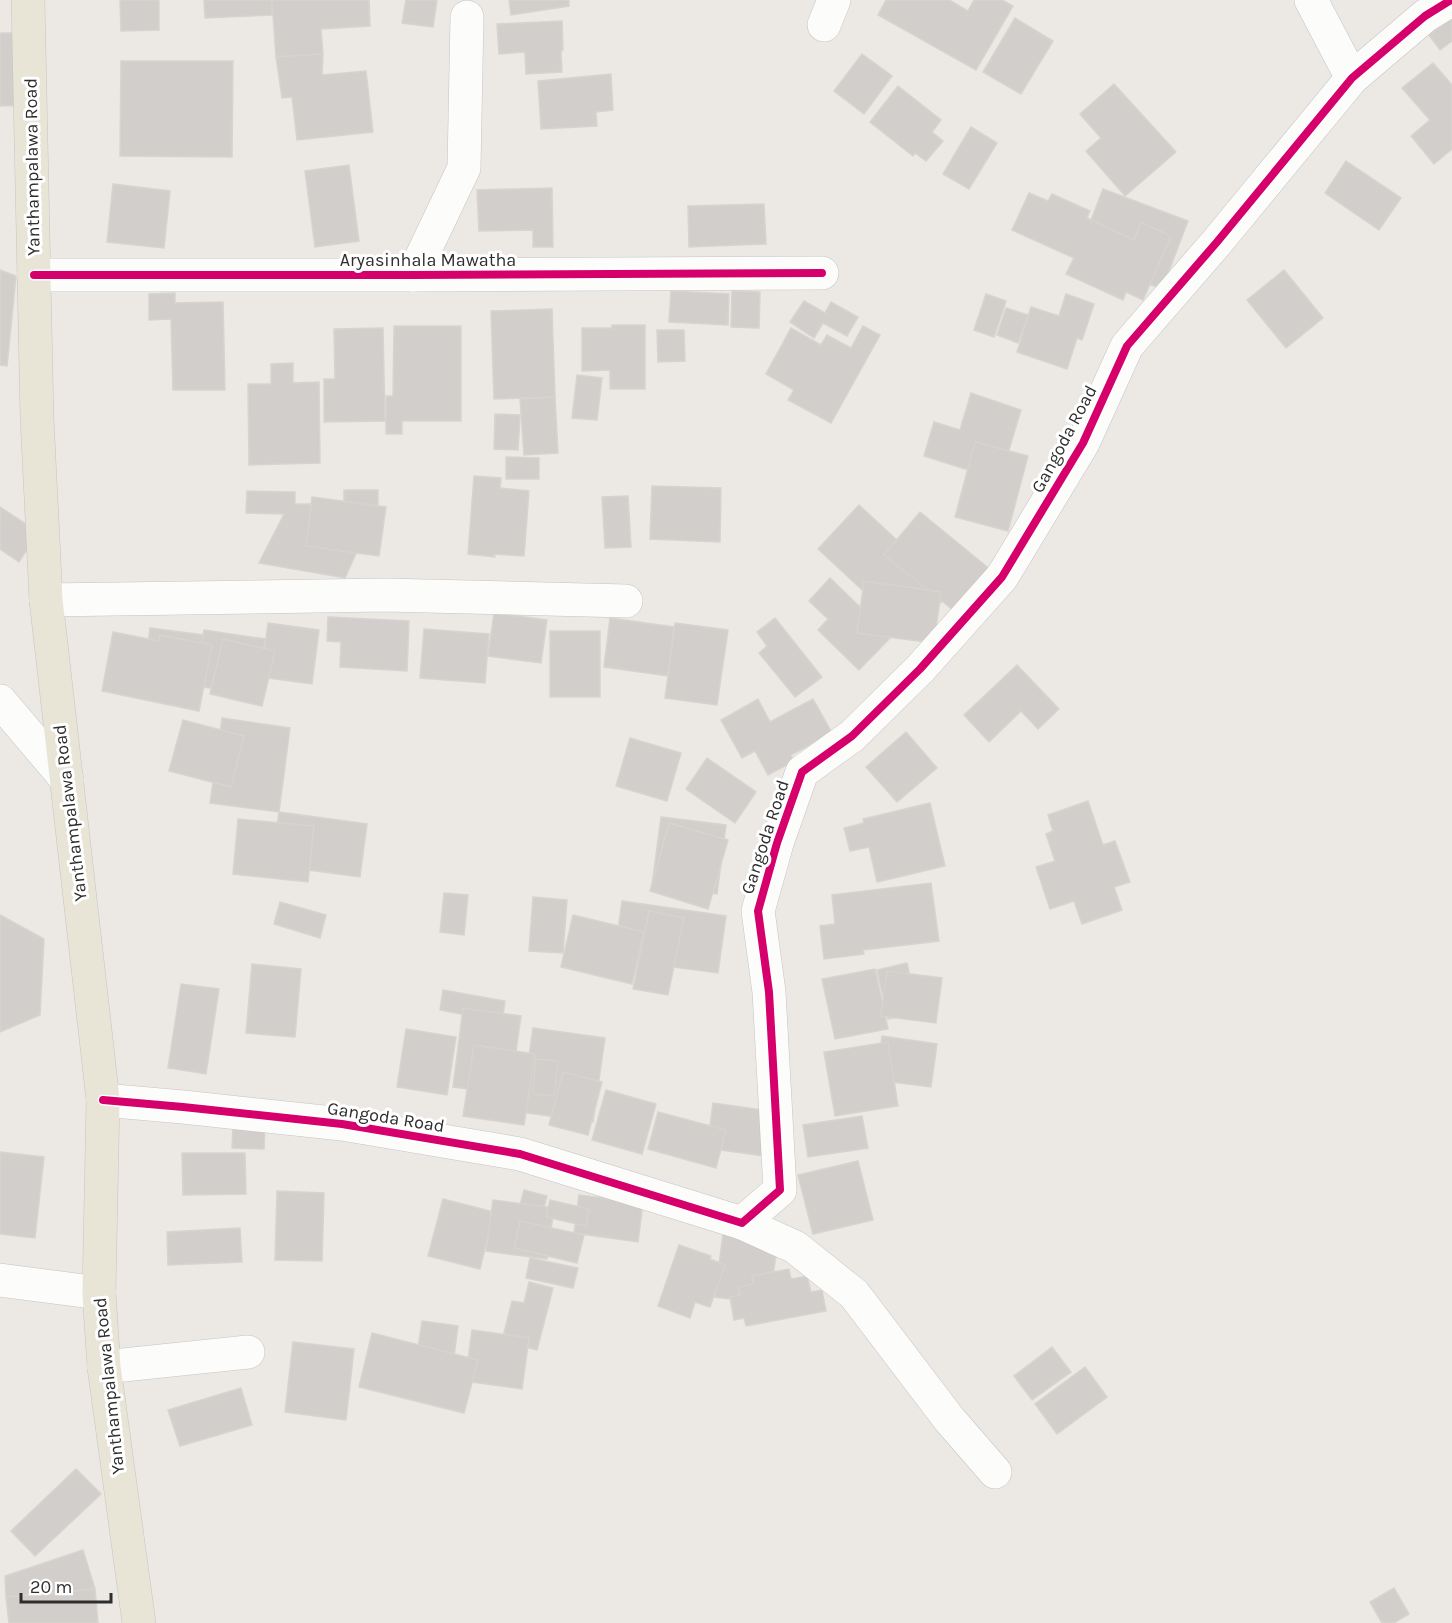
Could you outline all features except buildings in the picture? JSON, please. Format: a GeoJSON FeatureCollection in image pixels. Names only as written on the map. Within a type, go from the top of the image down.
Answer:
{"type":"FeatureCollection","features":[{"type":"Feature","properties":{"kind":"main road","name":"Yanthampalawa Road"},"geometry":{"type":"LineString","coordinates":[[28,0],[37,418],[46,600],[103,1100],[99,1293],[104,1367],[139,1623]]}},
{"type":"Feature","properties":{"kind":"street"},"geometry":{"type":"LineString","coordinates":[[1311,0],[1352,78]]}},
{"type":"Feature","properties":{"kind":"street","name":"Gangoda Road"},"geometry":{"type":"LineString","coordinates":[[103,1100],[342,1124],[520,1154],[742,1223],[780,1190],[769,992],[758,910],[777,843],[802,772],[852,736],[920,669],[1002,577],[1083,443],[1127,346],[1217,242],[1352,78],[1425,16],[1451,0]]}},
{"type":"Feature","properties":{"kind":"street"},"geometry":{"type":"LineString","coordinates":[[413,275],[464,168],[467,17]]}},
{"type":"Feature","properties":{"kind":"street","name":"Aryasinhala Mawatha"},"geometry":{"type":"LineString","coordinates":[[34,275],[822,273]]}},
{"type":"Feature","properties":{"kind":"street"},"geometry":{"type":"LineString","coordinates":[[46,600],[385,595],[626,601]]}},
{"type":"Feature","properties":{"kind":"street"},"geometry":{"type":"LineString","coordinates":[[0,700],[67,780]]}},
{"type":"Feature","properties":{"kind":"street"},"geometry":{"type":"LineString","coordinates":[[742,1223],[795,1247],[854,1294],[949,1419],[995,1472]]}},
{"type":"Feature","properties":{"kind":"street"},"geometry":{"type":"LineString","coordinates":[[0,1280],[99,1293]]}},
{"type":"Feature","properties":{"kind":"street"},"geometry":{"type":"LineString","coordinates":[[104,1367],[248,1352]]}},
{"type":"Feature","properties":{"kind":"cycle path"},"geometry":{"type":"LineString","coordinates":[[103,1100],[342,1124],[520,1154],[742,1223],[780,1190],[769,992],[758,911],[777,843],[802,772],[852,736],[920,669],[1002,577],[1083,443],[1127,346],[1217,242],[1352,78],[1425,16],[1451,0]]}},
{"type":"Feature","properties":{"kind":"cycle path"},"geometry":{"type":"LineString","coordinates":[[34,275],[822,273]]}}]}
